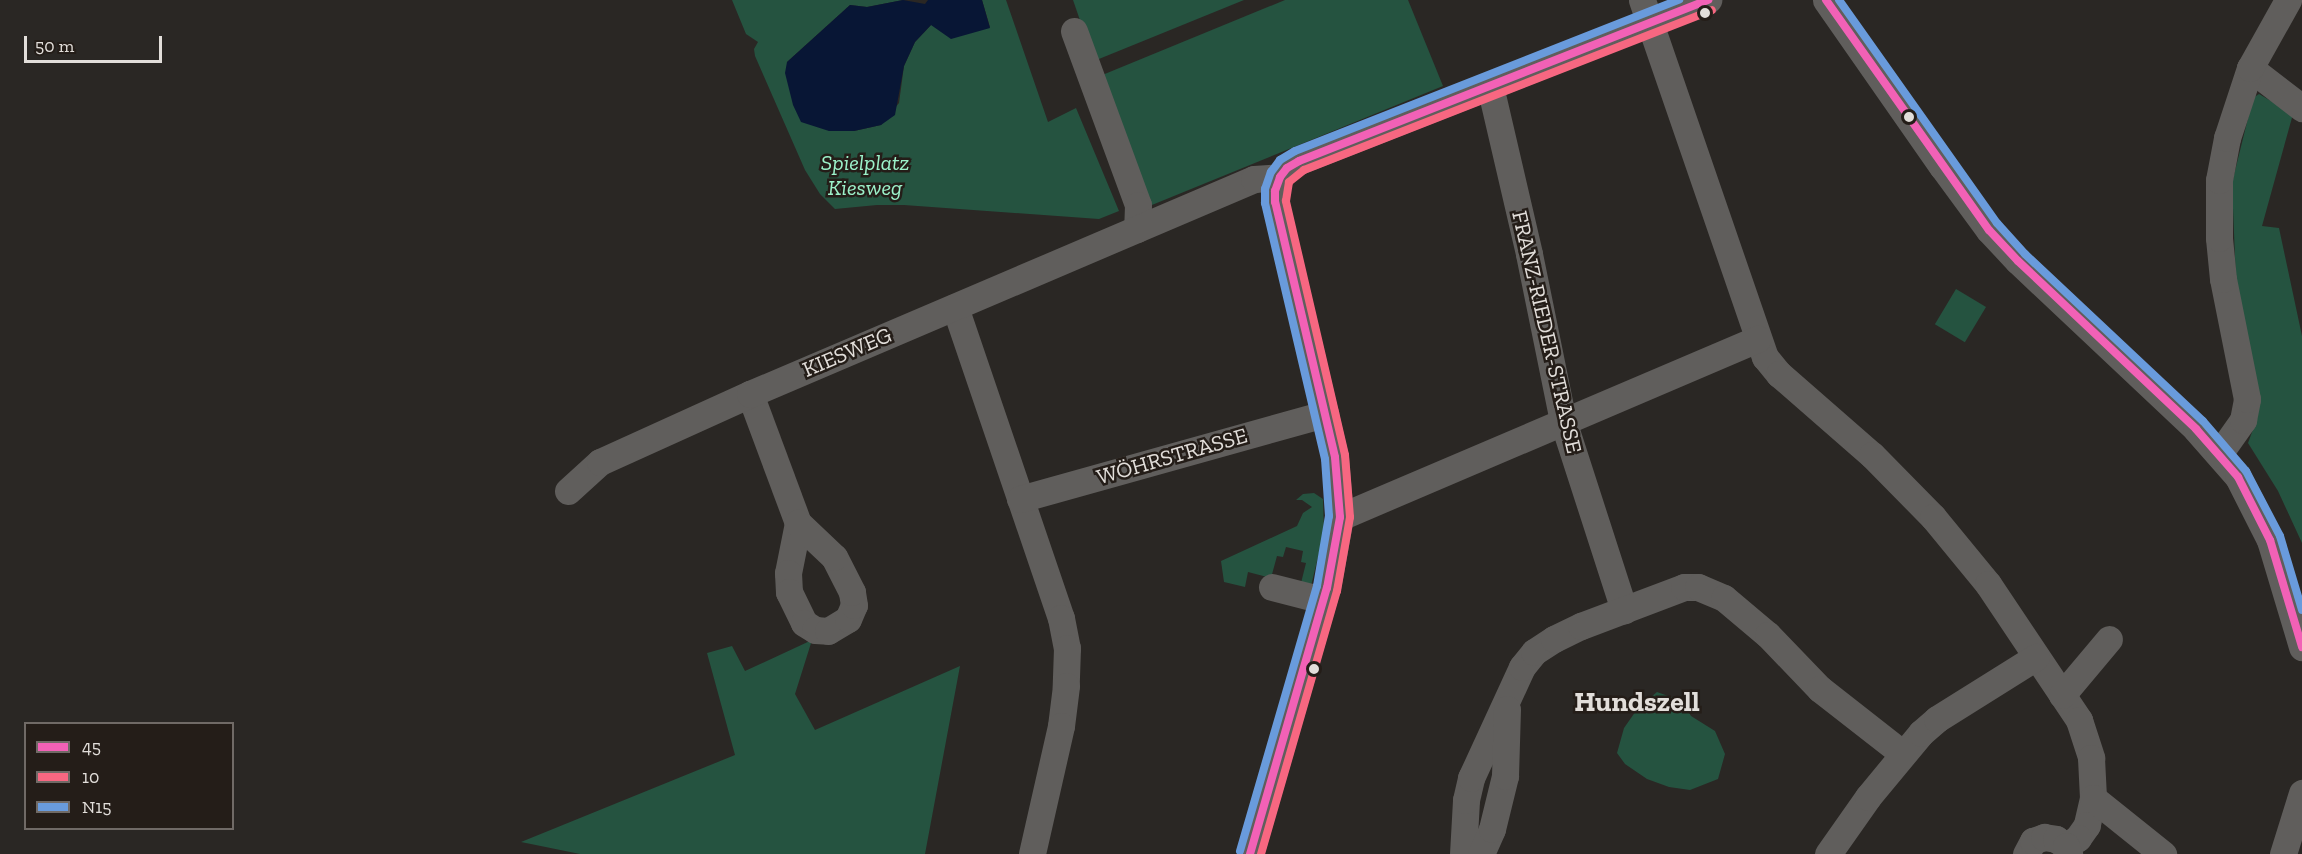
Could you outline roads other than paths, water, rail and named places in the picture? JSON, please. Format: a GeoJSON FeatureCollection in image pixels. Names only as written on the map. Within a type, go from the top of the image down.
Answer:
{"type":"FeatureCollection","features":[{"type":"Feature","properties":{"kind":"street"},"geometry":{"type":"LineString","coordinates":[[1250,854],[1323,600],[1335,555],[1340,517],[1335,457],[1275,202],[1275,191],[1280,177],[1287,168],[1299,160],[1490,86],[1647,11],[1708,0]]}},
{"type":"Feature","properties":{"kind":"street"},"geometry":{"type":"LineString","coordinates":[[1826,0],[1989,230],[2018,261],[2196,429],[2238,477],[2270,540],[2302,647]]}},
{"type":"Feature","properties":{"kind":"street"},"geometry":{"type":"LineString","coordinates":[[2219,454],[2243,420],[2247,399],[2223,279],[2219,238],[2218,180],[2227,138],[2250,68],[2288,0]]}},
{"type":"Feature","properties":{"kind":"street"},"geometry":{"type":"LineString","coordinates":[[1647,11],[1766,357],[1779,374],[1872,455],[1933,517],[1988,584],[2079,720],[2091,758],[2093,798],[2087,825],[2067,850],[2056,838],[2044,837],[2033,841],[2026,854]]}},
{"type":"Feature","properties":{"kind":"street"},"geometry":{"type":"LineString","coordinates":[[1074,31],[1138,205],[1137,229]]}},
{"type":"Feature","properties":{"kind":"street"},"geometry":{"type":"LineString","coordinates":[[2250,68],[2302,108]]}},
{"type":"Feature","properties":{"kind":"street","name":"FRANZ-RIEDER-STRASSE"},"geometry":{"type":"LineString","coordinates":[[1490,86],[1529,254],[1563,421],[1624,610]]}},
{"type":"Feature","properties":{"kind":"street","name":"KIESWEG"},"geometry":{"type":"LineString","coordinates":[[568,491],[600,462],[750,394],[1254,179],[1280,177]]}},
{"type":"Feature","properties":{"kind":"street"},"geometry":{"type":"LineString","coordinates":[[955,307],[1061,618],[1067,648],[1066,686],[1060,726],[1032,854]]}},
{"type":"Feature","properties":{"kind":"street"},"geometry":{"type":"LineString","coordinates":[[1340,517],[1758,339]]}},
{"type":"Feature","properties":{"kind":"street"},"geometry":{"type":"LineString","coordinates":[[750,394],[798,523]]}},
{"type":"Feature","properties":{"kind":"street","name":"WÖHRSTRASSE"},"geometry":{"type":"LineString","coordinates":[[1020,499],[1325,414]]}},
{"type":"Feature","properties":{"kind":"street"},"geometry":{"type":"LineString","coordinates":[[1272,587],[1323,600]]}},
{"type":"Feature","properties":{"kind":"street"},"geometry":{"type":"LineString","coordinates":[[1463,854],[1466,800],[1471,778],[1507,704],[1522,667],[1534,652],[1581,626],[1684,587],[1698,588],[1718,595],[1750,618],[1832,700],[1902,753]]}},
{"type":"Feature","properties":{"kind":"street"},"geometry":{"type":"LineString","coordinates":[[2062,695],[2109,639]]}},
{"type":"Feature","properties":{"kind":"street"},"geometry":{"type":"LineString","coordinates":[[1828,854],[1902,753],[1936,719],[2036,657]]}},
{"type":"Feature","properties":{"kind":"street"},"geometry":{"type":"LineString","coordinates":[[1481,854],[1494,820],[1505,776],[1507,704]]}},
{"type":"Feature","properties":{"kind":"street"},"geometry":{"type":"LineString","coordinates":[[2283,854],[2302,793]]}},
{"type":"Feature","properties":{"kind":"street"},"geometry":{"type":"LineString","coordinates":[[2093,798],[2163,854]]}},
{"type":"Feature","properties":{"kind":"water"},"geometry":{"type":"Polygon","coordinates":[[[903,0],[925,4],[928,0],[982,0],[990,28],[951,39],[931,25],[915,42],[904,66],[895,115],[881,125],[854,131],[829,131],[801,122],[793,105],[785,73],[787,62],[850,5],[867,7],[903,0]]]}},
{"type":"Feature","properties":{"kind":"district","name":"Hundszell"},"geometry":{"type":"Point","coordinates":[1637,702]}},
{"type":"Feature","properties":{"kind":"park label","name":"Spielplatz Kiesweg"},"geometry":{"type":"Point","coordinates":[865,174]}}]}
